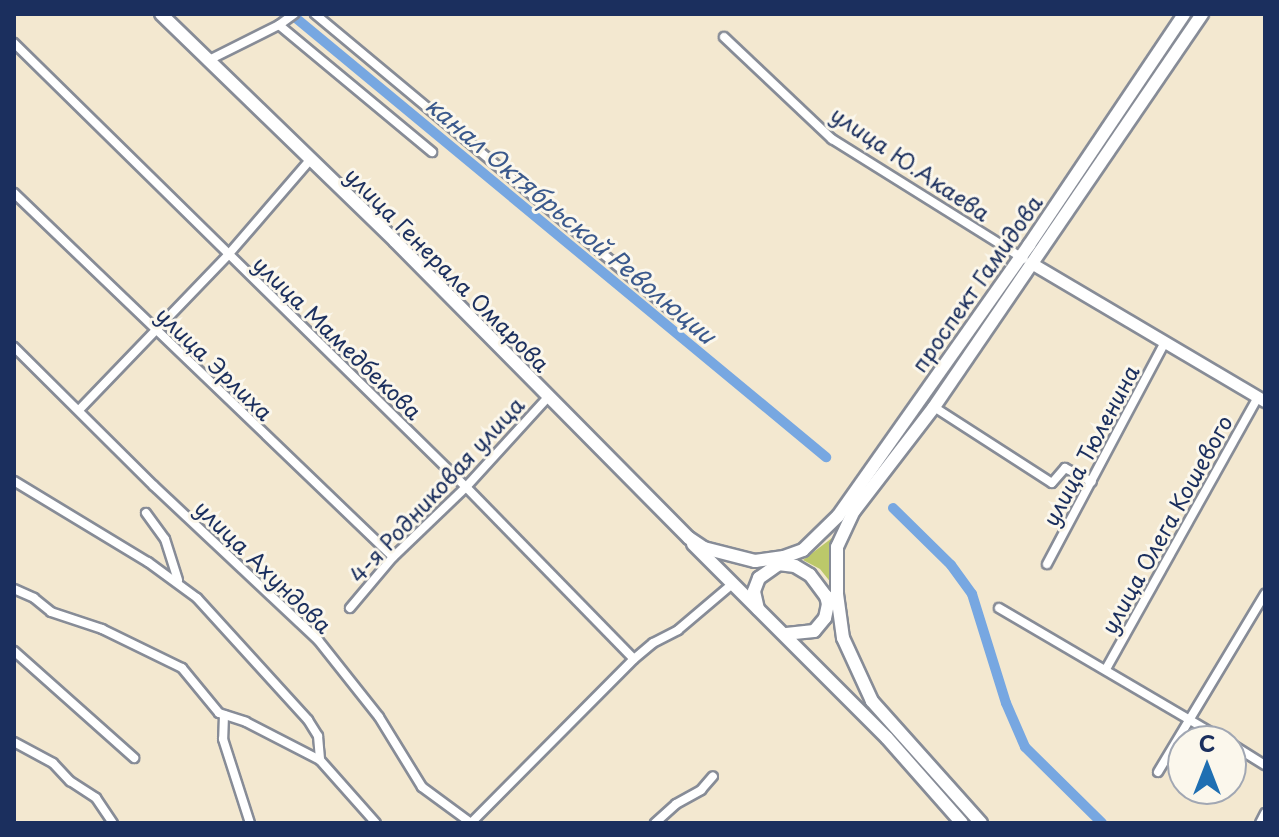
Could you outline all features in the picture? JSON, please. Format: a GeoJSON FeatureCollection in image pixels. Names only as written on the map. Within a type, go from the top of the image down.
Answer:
{"type":"FeatureCollection","features":[{"type":"Feature","properties":{"kind":"main road","name":"улица Генерала Омарова"},"geometry":{"type":"LineString","coordinates":[[160,14],[211,59],[549,396],[759,612]]}},
{"type":"Feature","properties":{"kind":"main road","name":"улица Генерала Омарова"},"geometry":{"type":"LineString","coordinates":[[160,14],[311,159]]}},
{"type":"Feature","properties":{"kind":"main road","name":"проспект Гамидова"},"geometry":{"type":"LineString","coordinates":[[759,612],[754,591],[764,572],[812,544],[847,505],[1021,257],[1184,14]]}},
{"type":"Feature","properties":{"kind":"main road","name":"проспект Гамидова"},"geometry":{"type":"LineString","coordinates":[[832,598],[837,547],[844,527],[934,407],[1202,14]]}},
{"type":"Feature","properties":{"kind":"main road","name":"улица Ю.Акаева"},"geometry":{"type":"LineString","coordinates":[[1033,264],[1261,399]]}},
{"type":"Feature","properties":{"kind":"main road"},"geometry":{"type":"LineString","coordinates":[[703,553],[783,562],[810,575],[832,598],[840,616],[848,654],[890,733]]}},
{"type":"Feature","properties":{"kind":"main road"},"geometry":{"type":"LineString","coordinates":[[784,634],[806,634],[825,618],[832,598]]}},
{"type":"Feature","properties":{"kind":"main road"},"geometry":{"type":"LineString","coordinates":[[759,612],[840,693],[890,733],[981,823]]}},
{"type":"Feature","properties":{"kind":"main road"},"geometry":{"type":"LineString","coordinates":[[908,752],[962,823]]}},
{"type":"Feature","properties":{"kind":"street"},"geometry":{"type":"LineString","coordinates":[[211,59],[279,25],[294,14]]}},
{"type":"Feature","properties":{"kind":"street"},"geometry":{"type":"LineString","coordinates":[[315,14],[675,314]]}},
{"type":"Feature","properties":{"kind":"street"},"geometry":{"type":"LineString","coordinates":[[279,25],[432,152]]}},
{"type":"Feature","properties":{"kind":"street","name":"улица Ю.Акаева"},"geometry":{"type":"LineString","coordinates":[[724,37],[832,139],[1033,264]]}},
{"type":"Feature","properties":{"kind":"street","name":"улица Мамедбекова"},"geometry":{"type":"LineString","coordinates":[[14,43],[466,487],[634,659]]}},
{"type":"Feature","properties":{"kind":"street"},"geometry":{"type":"LineString","coordinates":[[79,410],[228,255],[311,159]]}},
{"type":"Feature","properties":{"kind":"street","name":"улица Эрлиха"},"geometry":{"type":"LineString","coordinates":[[14,193],[393,557]]}},
{"type":"Feature","properties":{"kind":"street","name":"улица Тюленина"},"geometry":{"type":"LineString","coordinates":[[1047,564],[1165,342]]}},
{"type":"Feature","properties":{"kind":"street","name":"улица Ахундова"},"geometry":{"type":"LineString","coordinates":[[14,347],[154,486],[318,640],[379,717],[422,787],[471,823]]}},
{"type":"Feature","properties":{"kind":"street","name":"4-я Родниковая улица"},"geometry":{"type":"LineString","coordinates":[[350,608],[393,557],[466,487],[549,396]]}},
{"type":"Feature","properties":{"kind":"street","name":"улица Олега Кошевого"},"geometry":{"type":"LineString","coordinates":[[1106,669],[1261,399]]}},
{"type":"Feature","properties":{"kind":"street"},"geometry":{"type":"LineString","coordinates":[[934,407],[1052,483],[1065,468],[1092,482]]}},
{"type":"Feature","properties":{"kind":"street"},"geometry":{"type":"LineString","coordinates":[[14,481],[178,581],[224,626],[308,720],[318,736],[320,760]]}},
{"type":"Feature","properties":{"kind":"street"},"geometry":{"type":"LineString","coordinates":[[146,513],[165,539],[178,581]]}},
{"type":"Feature","properties":{"kind":"street"},"geometry":{"type":"LineString","coordinates":[[471,823],[634,659],[653,643],[678,630],[731,585]]}},
{"type":"Feature","properties":{"kind":"street"},"geometry":{"type":"LineString","coordinates":[[14,589],[34,598],[51,612],[102,629],[182,668],[224,715],[320,760],[376,823]]}},
{"type":"Feature","properties":{"kind":"street"},"geometry":{"type":"LineString","coordinates":[[1158,772],[1265,594]]}},
{"type":"Feature","properties":{"kind":"street"},"geometry":{"type":"LineString","coordinates":[[999,608],[1199,725]]}},
{"type":"Feature","properties":{"kind":"street"},"geometry":{"type":"LineString","coordinates":[[14,651],[134,758]]}},
{"type":"Feature","properties":{"kind":"street"},"geometry":{"type":"LineString","coordinates":[[224,715],[223,739],[250,823]]}},
{"type":"Feature","properties":{"kind":"street"},"geometry":{"type":"LineString","coordinates":[[14,742],[36,752],[96,798],[113,823]]}},
{"type":"Feature","properties":{"kind":"street"},"geometry":{"type":"LineString","coordinates":[[1247,754],[1265,765]]}},
{"type":"Feature","properties":{"kind":"street"},"geometry":{"type":"LineString","coordinates":[[655,823],[676,804],[701,790],[713,776]]}},
{"type":"Feature","properties":{"kind":"street"},"geometry":{"type":"LineString","coordinates":[[1260,823],[1265,813]]}},
{"type":"Feature","properties":{"kind":"green space"},"geometry":{"type":"Polygon","coordinates":[[[832,538],[832,584],[820,569],[803,560],[832,538]]]}},
{"type":"Feature","properties":{"kind":"waterway","name":"канал Октябрьской Революции"},"geometry":{"type":"LineString","coordinates":[[291,14],[826,457]]}},
{"type":"Feature","properties":{"kind":"waterway","name":"канал Октябрьской Революции"},"geometry":{"type":"LineString","coordinates":[[893,508],[951,565],[972,594],[1006,703],[1025,747],[1102,823]]}}]}
